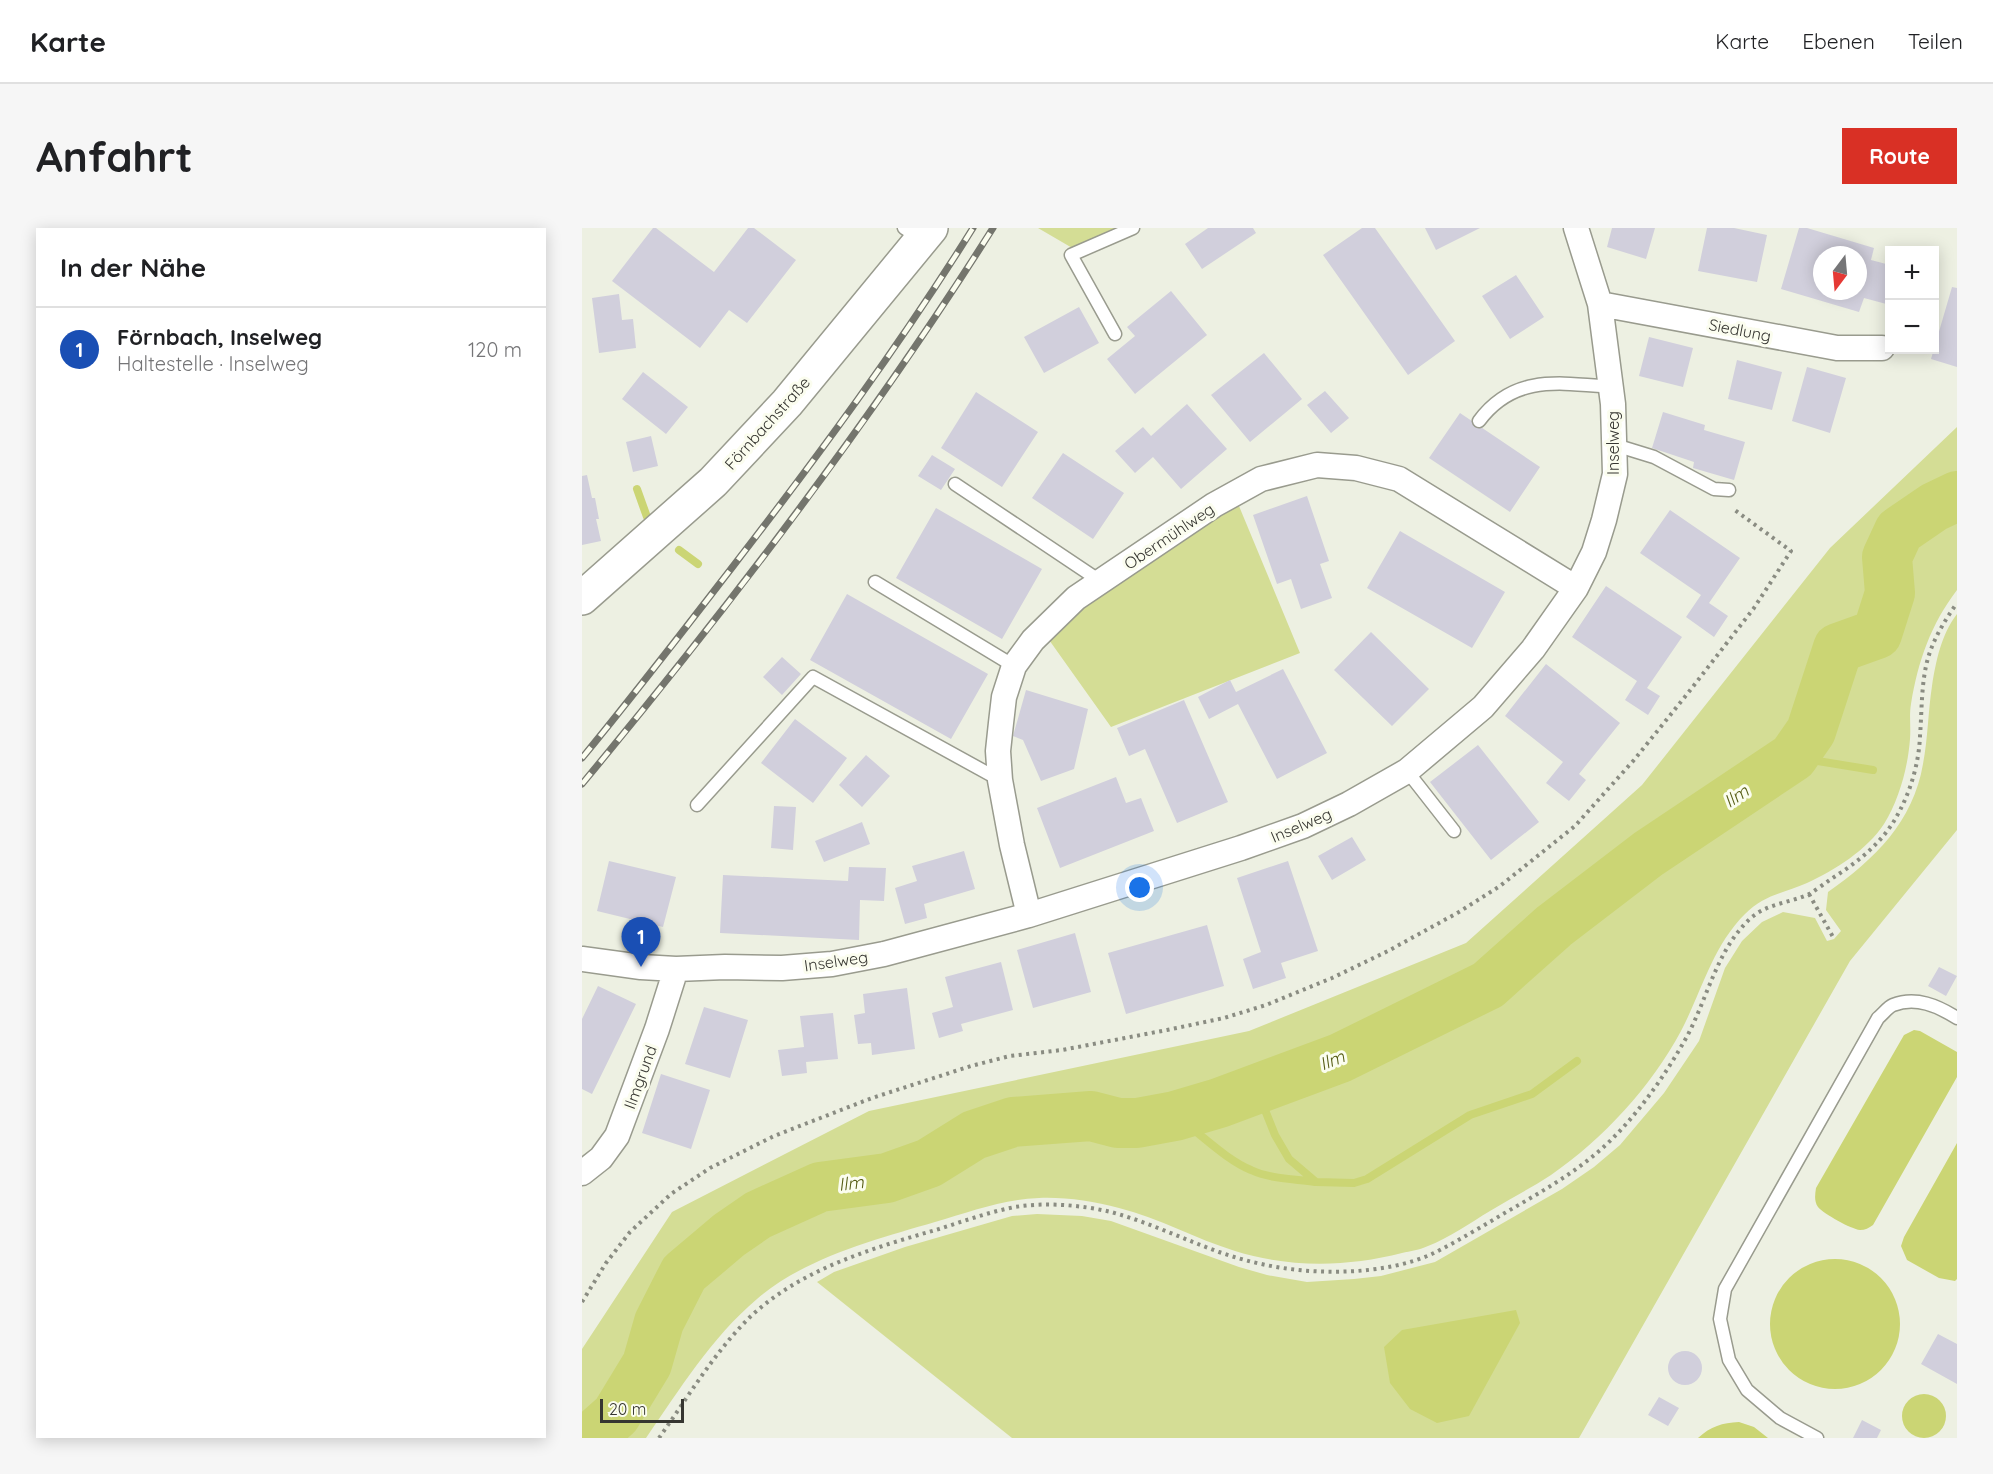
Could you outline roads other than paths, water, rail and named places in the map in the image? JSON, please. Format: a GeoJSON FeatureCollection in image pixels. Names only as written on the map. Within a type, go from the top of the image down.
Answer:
{"type":"FeatureCollection","features":[{"type":"Feature","properties":{"kind":"street","name":"Inselweg"},"geometry":{"type":"LineString","coordinates":[[582,959],[676,969],[782,968],[832,964],[884,954],[1029,915],[1241,848],[1303,826],[1349,804],[1407,771],[1484,707],[1533,649],[1576,588],[1594,552],[1605,520],[1615,474],[1611,387],[1600,304],[1576,228]]}},
{"type":"Feature","properties":{"kind":"street","name":"Förnbachstraße"},"geometry":{"type":"LineString","coordinates":[[582,598],[712,482],[787,404],[919,232]]}},
{"type":"Feature","properties":{"kind":"street","name":"Siedlung"},"geometry":{"type":"LineString","coordinates":[[1600,304],[1837,348],[1882,348]]}},
{"type":"Feature","properties":{"kind":"street","name":"Obermühlweg"},"geometry":{"type":"LineString","coordinates":[[1029,915],[1012,845],[1000,780],[998,751],[1004,698],[1014,666],[1033,640],[1076,598],[1215,505],[1261,479],[1317,465],[1356,468],[1399,479],[1576,588]]}},
{"type":"Feature","properties":{"kind":"street","name":"Ilmgrund"},"geometry":{"type":"LineString","coordinates":[[582,1173],[601,1158],[617,1136],[650,1049],[676,969]]}},
{"type":"Feature","properties":{"kind":"lane"},"geometry":{"type":"LineString","coordinates":[[1115,334],[1071,255],[1133,228]]}},
{"type":"Feature","properties":{"kind":"lane"},"geometry":{"type":"LineString","coordinates":[[1479,421],[1489,408],[1504,396],[1534,386],[1556,382],[1611,387]]}},
{"type":"Feature","properties":{"kind":"lane"},"geometry":{"type":"LineString","coordinates":[[1615,445],[1654,457],[1714,489],[1728,490]]}},
{"type":"Feature","properties":{"kind":"lane"},"geometry":{"type":"LineString","coordinates":[[955,484],[1100,581]]}},
{"type":"Feature","properties":{"kind":"lane"},"geometry":{"type":"LineString","coordinates":[[875,582],[1014,666]]}},
{"type":"Feature","properties":{"kind":"lane"},"geometry":{"type":"LineString","coordinates":[[697,805],[813,677],[1000,780]]}},
{"type":"Feature","properties":{"kind":"lane"},"geometry":{"type":"LineString","coordinates":[[1407,771],[1454,831]]}},
{"type":"Feature","properties":{"kind":"lane"},"geometry":{"type":"LineString","coordinates":[[1818,1438],[1780,1418],[1747,1389],[1729,1359],[1720,1319],[1725,1289],[1878,1017],[1892,1005],[1916,1002],[1935,1005],[1957,1017]]}},
{"type":"Feature","properties":{"kind":"waterway"},"geometry":{"type":"LineString","coordinates":[[637,489],[647,517]]}},
{"type":"Feature","properties":{"kind":"waterway","name":"Ilm"},"geometry":{"type":"LineString","coordinates":[[590,1438],[616,1415],[647,1364],[659,1322],[684,1273],[729,1235],[758,1215],[820,1187],[887,1178],[929,1163],[974,1135],[1013,1122],[1091,1116],[1118,1123],[1137,1123],[1175,1116],[1219,1103],[1340,1058],[1488,985],[1554,926],[1648,854],[1793,757],[1811,731],[1838,648],[1877,634],[1890,593],[1887,557],[1899,531],[1934,507],[1957,496]]}},
{"type":"Feature","properties":{"kind":"waterway"},"geometry":{"type":"LineString","coordinates":[[679,550],[698,564]]}},
{"type":"Feature","properties":{"kind":"waterway"},"geometry":{"type":"LineString","coordinates":[[1793,757],[1873,770]]}},
{"type":"Feature","properties":{"kind":"waterway"},"geometry":{"type":"LineString","coordinates":[[1239,1097],[1254,1101],[1265,1110],[1275,1135],[1289,1159],[1316,1182],[1354,1183],[1367,1179],[1470,1115],[1532,1094],[1577,1061]]}},
{"type":"Feature","properties":{"kind":"waterway"},"geometry":{"type":"LineString","coordinates":[[1175,1116],[1231,1159],[1251,1170],[1274,1177],[1315,1182]]}},
{"type":"Feature","properties":{"kind":"railway"},"geometry":{"type":"LineString","coordinates":[[582,758],[696,614],[827,441],[917,315],[973,228]]}},
{"type":"Feature","properties":{"kind":"railway"},"geometry":{"type":"LineString","coordinates":[[582,784],[691,650],[848,443],[946,301],[993,228]]}},
{"type":"Feature","properties":{"kind":"place","name":"Förnbach, Inselweg"},"geometry":{"type":"Point","coordinates":[641,967]}}]}
